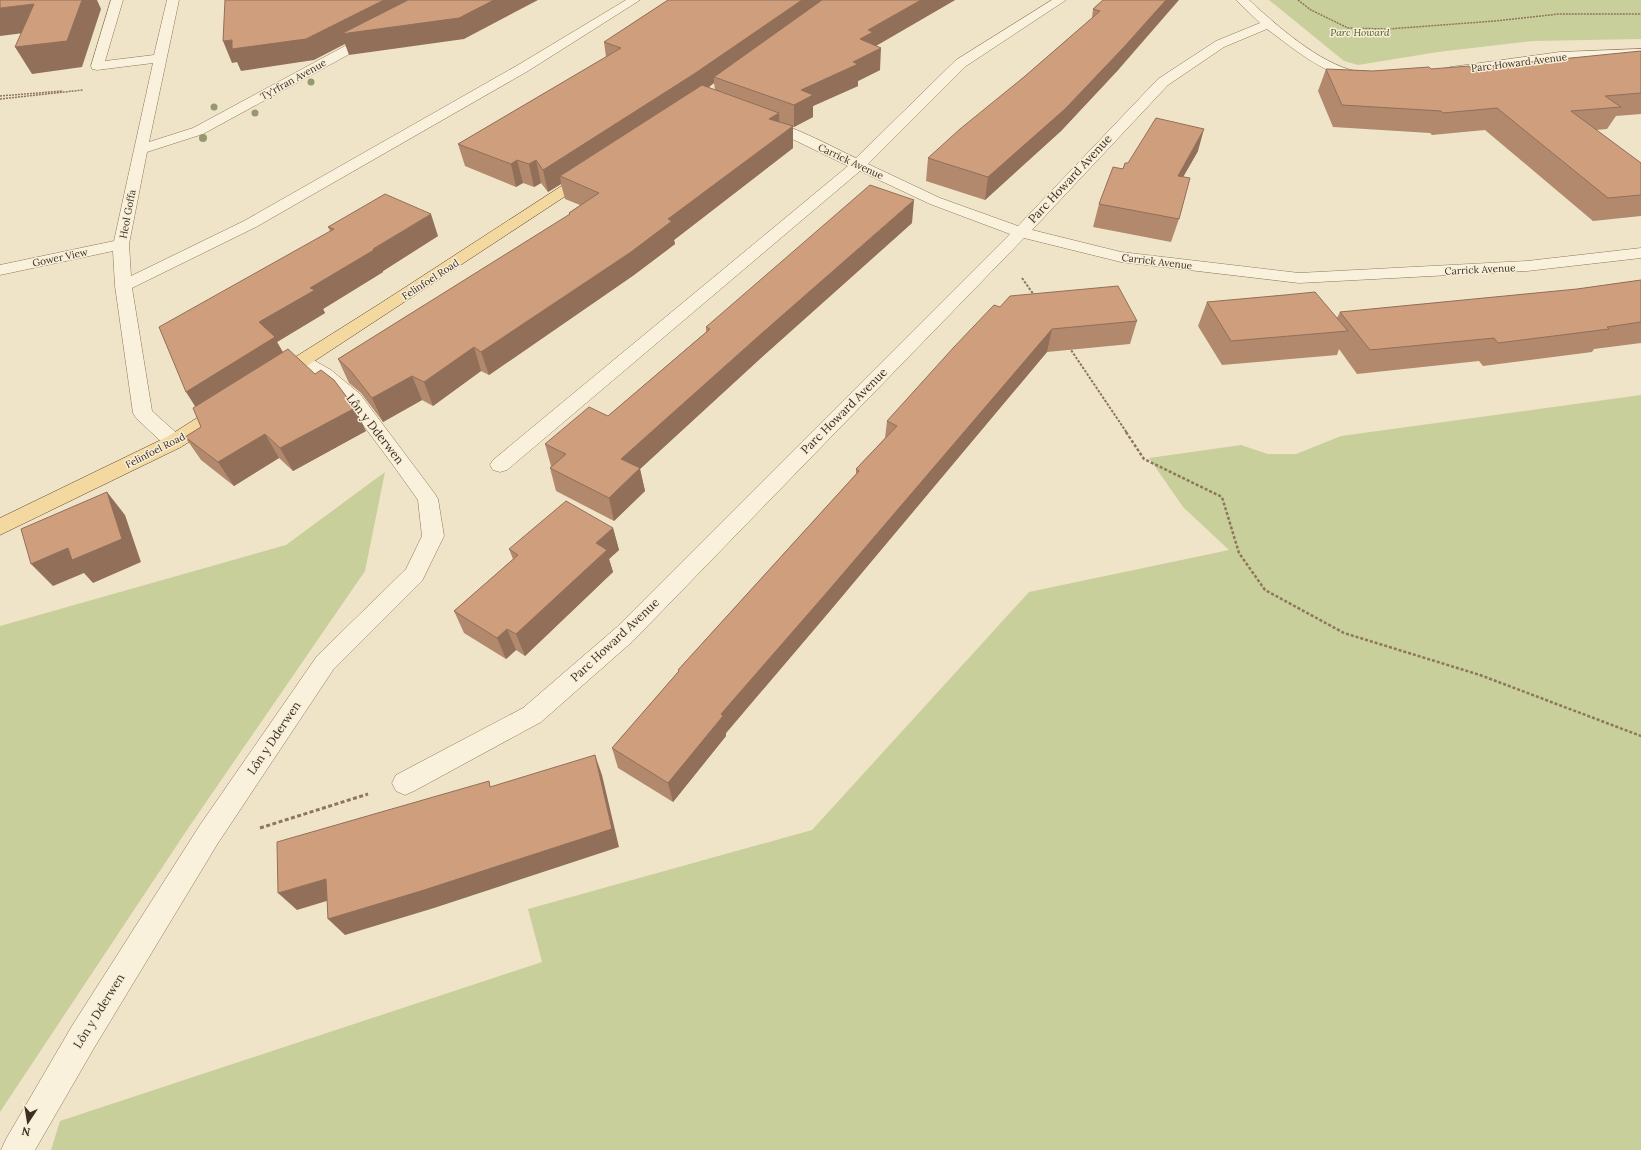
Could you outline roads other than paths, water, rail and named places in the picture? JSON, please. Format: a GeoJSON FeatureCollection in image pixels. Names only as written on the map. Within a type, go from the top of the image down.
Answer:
{"type":"FeatureCollection","features":[{"type":"Feature","properties":{"kind":"main road","name":"Felinfoel Road"},"geometry":{"type":"LineString","coordinates":[[262,387],[394,303],[603,165]]}},
{"type":"Feature","properties":{"kind":"main road","name":"Felinfoel Road"},"geometry":{"type":"LineString","coordinates":[[0,527],[174,442],[242,400]]}},
{"type":"Feature","properties":{"kind":"street"},"geometry":{"type":"LineString","coordinates":[[117,0],[96,66],[160,58]]}},
{"type":"Feature","properties":{"kind":"street","name":"Heol Goffa"},"geometry":{"type":"LineString","coordinates":[[173,0],[140,149],[121,244],[123,286],[143,413],[174,442]]}},
{"type":"Feature","properties":{"kind":"street"},"geometry":{"type":"LineString","coordinates":[[123,286],[250,224],[524,68],[634,0]]}},
{"type":"Feature","properties":{"kind":"street"},"geometry":{"type":"LineString","coordinates":[[500,464],[858,165],[961,63],[1060,0]]}},
{"type":"Feature","properties":{"kind":"street"},"geometry":{"type":"LineString","coordinates":[[1242,0],[1268,24],[1317,60],[1354,75],[1383,75]]}},
{"type":"Feature","properties":{"kind":"street","name":"Parc Howard Avenue"},"geometry":{"type":"LineString","coordinates":[[405,783],[532,715],[625,634],[1021,232],[1163,82],[1220,44],[1268,24]]}},
{"type":"Feature","properties":{"kind":"street","name":"Ty'rfran Avenue"},"geometry":{"type":"LineString","coordinates":[[140,149],[198,131],[386,29]]}},
{"type":"Feature","properties":{"kind":"street","name":"Parc Howard Avenue"},"geometry":{"type":"LineString","coordinates":[[1442,72],[1560,56],[1641,53]]}},
{"type":"Feature","properties":{"kind":"street","name":"Carrick Avenue"},"geometry":{"type":"LineString","coordinates":[[753,119],[789,132],[935,201],[1021,232],[1121,258],[1299,278],[1527,266],[1641,253]]}},
{"type":"Feature","properties":{"kind":"street","name":"Gower View"},"geometry":{"type":"LineString","coordinates":[[0,270],[121,244]]}},
{"type":"Feature","properties":{"kind":"street","name":"Lôn y Dderwen"},"geometry":{"type":"LineString","coordinates":[[17,1150],[83,1037],[209,834],[325,663],[414,575],[433,536],[428,498],[400,460],[353,398],[324,374],[302,361]]}},
{"type":"Feature","properties":{"kind":"park label","name":"Parc Howard"},"geometry":{"type":"Point","coordinates":[1360,32]}}]}
